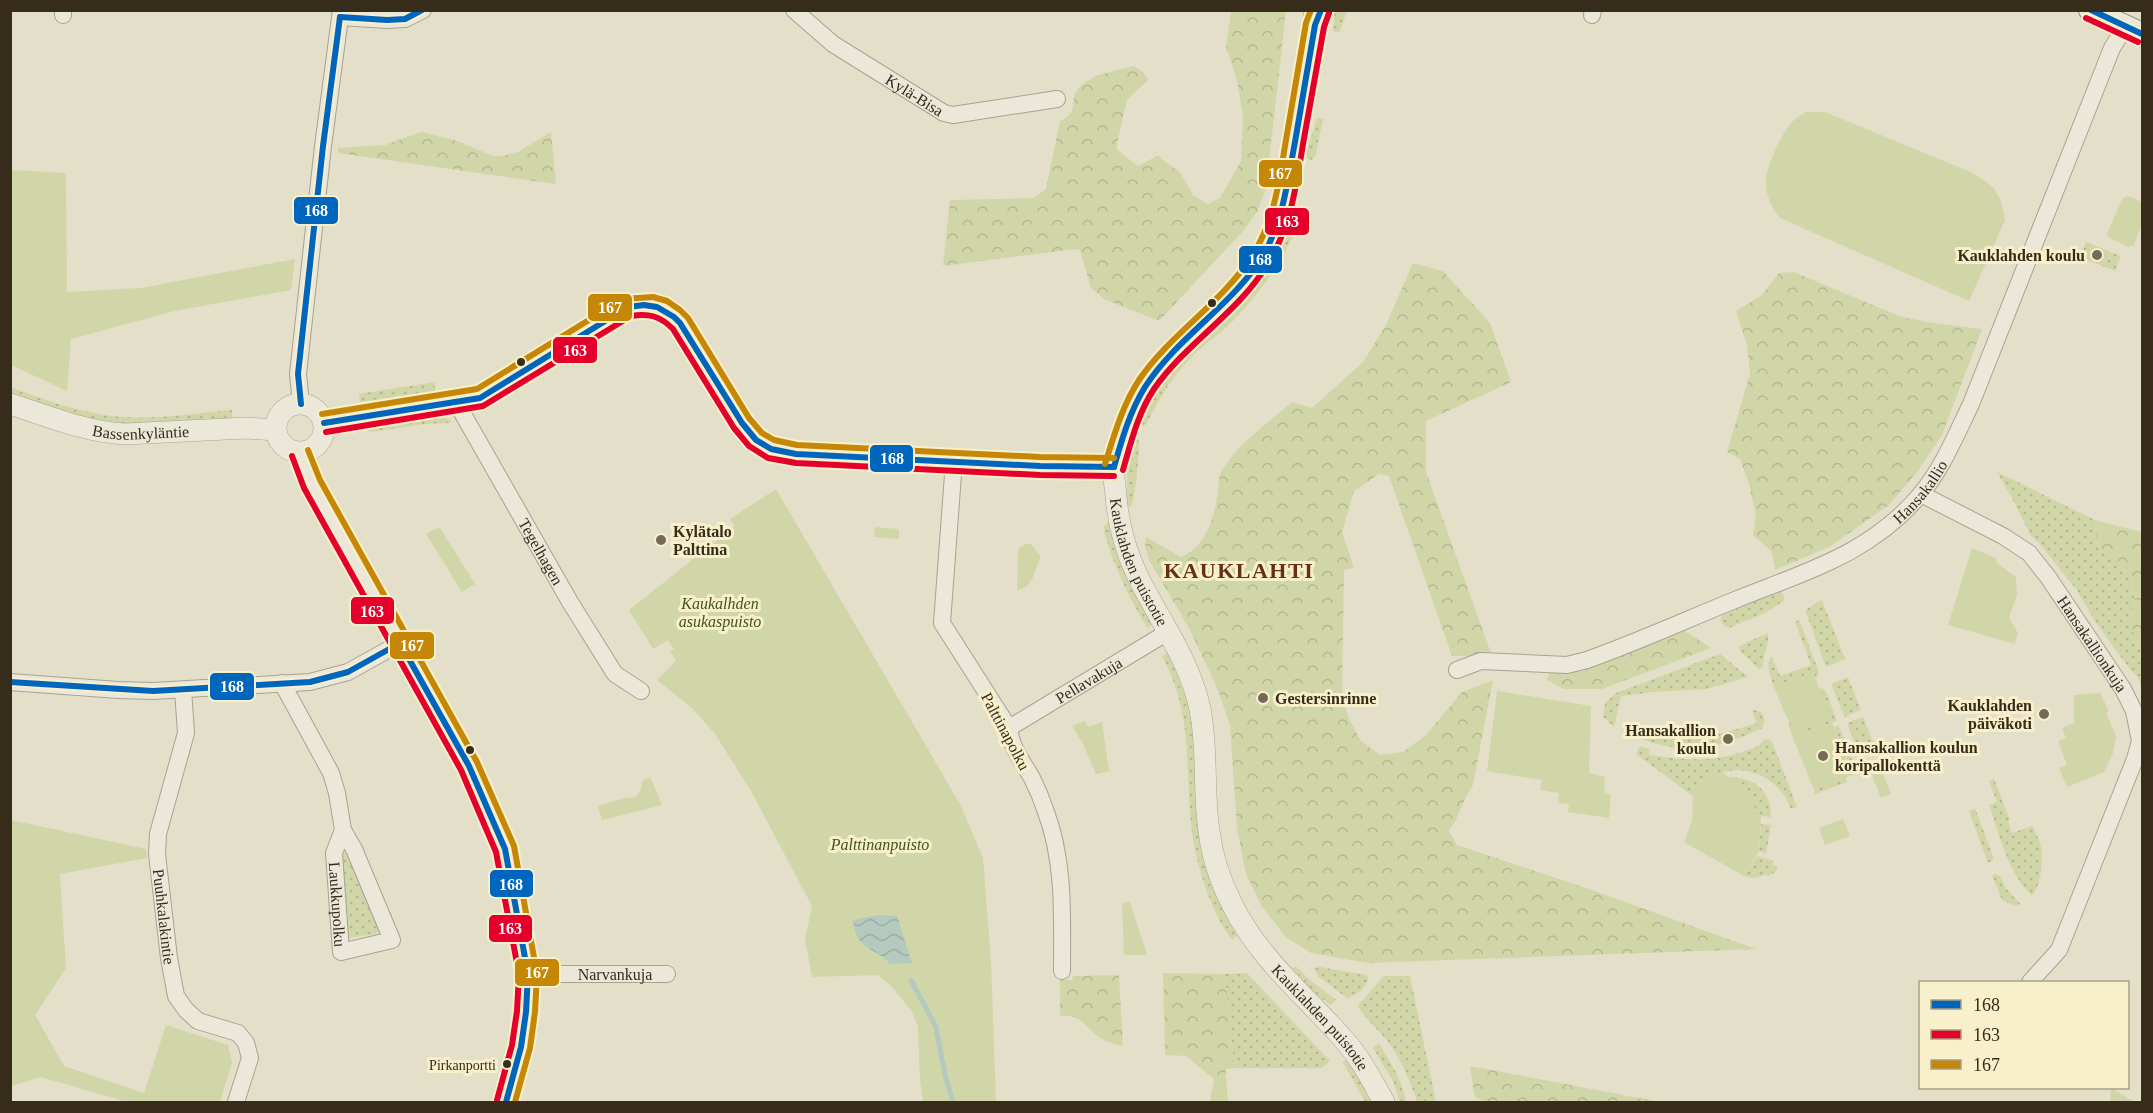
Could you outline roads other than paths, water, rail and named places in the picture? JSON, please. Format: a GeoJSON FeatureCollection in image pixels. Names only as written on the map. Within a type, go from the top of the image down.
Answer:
{"type":"FeatureCollection","features":[{"type":"Feature","properties":{"kind":"main road"},"geometry":{"type":"LineString","coordinates":[[2090,10],[2134,31]]}},
{"type":"Feature","properties":{"kind":"street"},"geometry":{"type":"LineString","coordinates":[[301,404],[299,356],[340,14],[387,20],[405,19],[423,10]]}},
{"type":"Feature","properties":{"kind":"street","name":"Kylä-Bisa"},"geometry":{"type":"LineString","coordinates":[[794,10],[833,44],[944,112],[953,114],[991,110],[1038,100],[1057,99]]}},
{"type":"Feature","properties":{"kind":"street","name":"Kauklahden puistotie"},"geometry":{"type":"LineString","coordinates":[[1316,15],[1288,187],[1281,216],[1270,243],[1253,271],[1234,295],[1178,347],[1152,377],[1133,412],[1114,467],[1118,515],[1127,549],[1137,576],[1194,686],[1200,709],[1204,735],[1209,830],[1223,885],[1233,908],[1253,941],[1271,964],[1346,1041],[1360,1060],[1381,1099]]}},
{"type":"Feature","properties":{"kind":"street","name":"Hansakallio"},"geometry":{"type":"LineString","coordinates":[[1457,670],[1481,661],[1567,665],[1610,652],[1831,563],[1877,535],[1899,517],[1921,494],[1944,458],[1971,404],[2112,48],[2134,31]]}},
{"type":"Feature","properties":{"kind":"street"},"geometry":{"type":"LineString","coordinates":[[324,423],[480,398],[628,307],[641,305],[668,310],[680,323],[742,423],[756,440],[771,449],[796,454],[1114,467]]}},
{"type":"Feature","properties":{"kind":"street","name":"Tegelhagen"},"geometry":{"type":"LineString","coordinates":[[456,402],[570,602],[615,674],[641,691]]}},
{"type":"Feature","properties":{"kind":"street","name":"Bassenkyläntie"},"geometry":{"type":"LineString","coordinates":[[10,404],[106,433],[246,428],[276,430]]}},
{"type":"Feature","properties":{"kind":"street"},"geometry":{"type":"LineString","coordinates":[[301,404],[315,409],[324,423],[321,440],[309,451],[300,453],[282,445],[276,430],[279,415],[292,405],[301,404]]}},
{"type":"Feature","properties":{"kind":"street"},"geometry":{"type":"LineString","coordinates":[[300,453],[312,484],[469,766],[505,849],[528,974],[521,1047],[506,1102]]}},
{"type":"Feature","properties":{"kind":"street","name":"Palttinapolku"},"geometry":{"type":"LineString","coordinates":[[954,461],[942,623],[1009,728],[1010,741],[1033,780],[1046,812],[1056,844],[1062,884],[1062,972]]}},
{"type":"Feature","properties":{"kind":"street","name":"Hansakallionkuja"},"geometry":{"type":"LineString","coordinates":[[1921,494],[2003,536],[2029,553],[2048,577],[2123,689],[2134,711],[2141,741],[2059,950],[2031,981]]}},
{"type":"Feature","properties":{"kind":"street","name":"Pellavakuja"},"geometry":{"type":"LineString","coordinates":[[1009,728],[1168,632]]}},
{"type":"Feature","properties":{"kind":"street"},"geometry":{"type":"LineString","coordinates":[[10,682],[118,690],[183,690],[310,682],[348,672],[400,643]]}},
{"type":"Feature","properties":{"kind":"street","name":"Laukkupolku"},"geometry":{"type":"LineString","coordinates":[[282,683],[331,773],[338,793],[343,830],[354,849],[392,940],[341,952],[334,853],[343,830]]}},
{"type":"Feature","properties":{"kind":"street","name":"Puuhkalakintie"},"geometry":{"type":"LineString","coordinates":[[183,690],[186,733],[158,834],[160,895],[176,996],[198,1021],[238,1033],[246,1043],[250,1058],[236,1102]]}},
{"type":"Feature","properties":{"kind":"street","name":"Narvankuja"},"geometry":{"type":"LineString","coordinates":[[528,974],[667,974]]}},
{"type":"Feature","properties":{"kind":"water"},"geometry":{"type":"Polygon","coordinates":[[[878,915],[897,916],[912,963],[890,964],[859,939],[853,920],[878,915]]]}},
{"type":"Feature","properties":{"kind":"waterway"},"geometry":{"type":"LineString","coordinates":[[911,980],[936,1027],[945,1075],[953,1102]]}},
{"type":"Feature","properties":{"kind":"place","name":"Kauklahden koulu"},"geometry":{"type":"Point","coordinates":[2097,255]}},
{"type":"Feature","properties":{"kind":"place","name":"Kylätalo Palttina"},"geometry":{"type":"Point","coordinates":[661,540]}},
{"type":"Feature","properties":{"kind":"place","name":"Gestersinrinne"},"geometry":{"type":"Point","coordinates":[1263,698]}},
{"type":"Feature","properties":{"kind":"place","name":"Kauklahden päiväkoti"},"geometry":{"type":"Point","coordinates":[2044,714]}},
{"type":"Feature","properties":{"kind":"place","name":"Hansakallion koulu"},"geometry":{"type":"Point","coordinates":[1728,739]}},
{"type":"Feature","properties":{"kind":"place","name":"Hansakallion koulun koripallokenttä"},"geometry":{"type":"Point","coordinates":[1823,756]}},
{"type":"Feature","properties":{"kind":"place","name":"Pirkanportti"},"geometry":{"type":"Point","coordinates":[507,1064]}},
{"type":"Feature","properties":{"kind":"district","name":"KAUKLAHTI"},"geometry":{"type":"Point","coordinates":[1239,570]}},
{"type":"Feature","properties":{"kind":"park label","name":"Kaukalhden asukaspuisto"},"geometry":{"type":"Point","coordinates":[720,612]}},
{"type":"Feature","properties":{"kind":"park label","name":"Palttinanpuisto"},"geometry":{"type":"Point","coordinates":[880,844]}}]}
